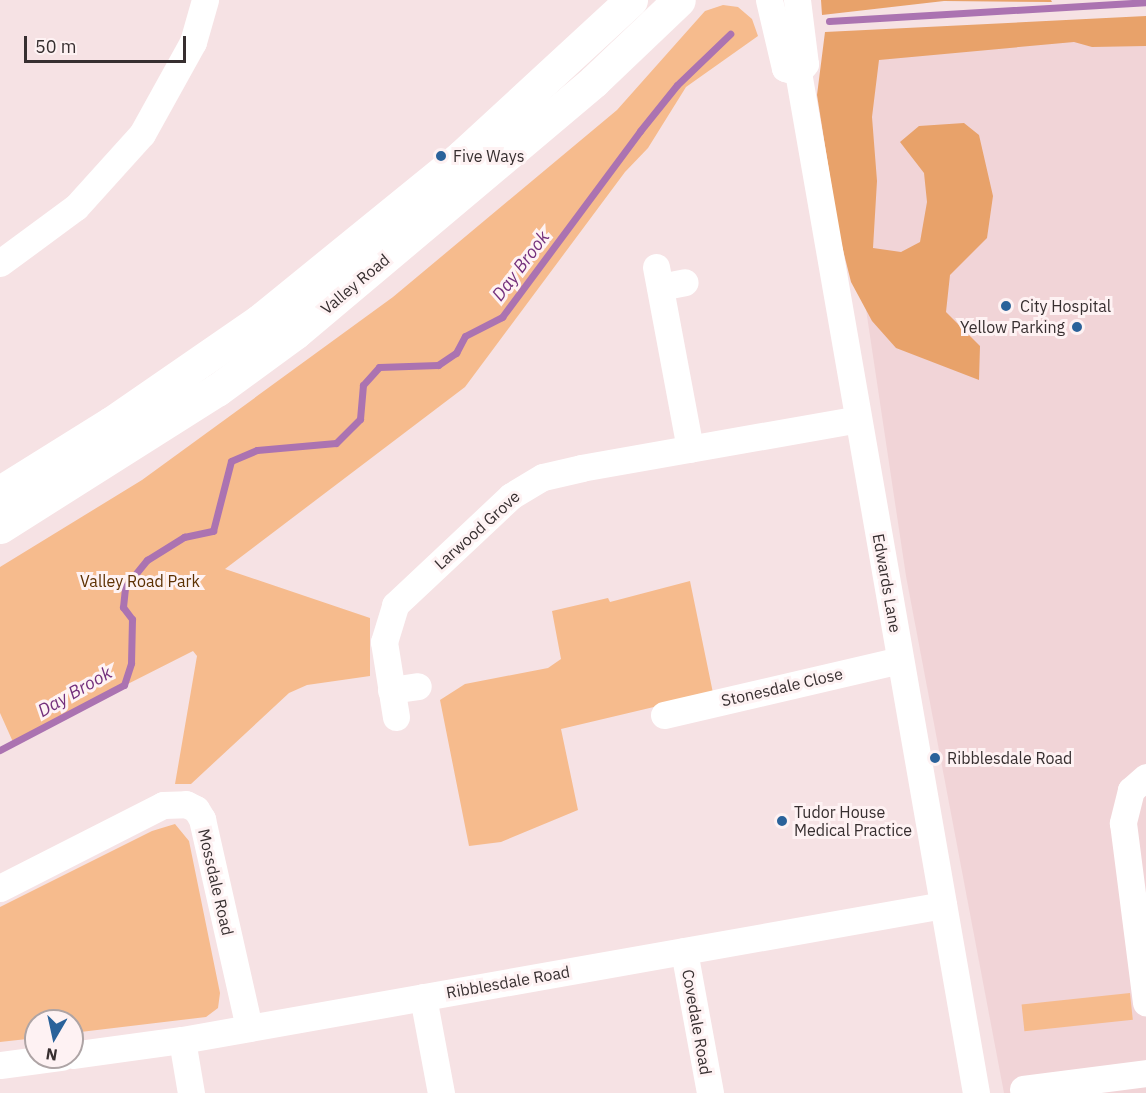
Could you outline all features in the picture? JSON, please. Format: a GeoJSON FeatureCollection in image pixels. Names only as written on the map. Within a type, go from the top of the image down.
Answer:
{"type":"FeatureCollection","features":[{"type":"Feature","properties":{"kind":"highway","name":"Valley Road"},"geometry":{"type":"LineString","coordinates":[[0,492],[129,411],[259,321],[462,156],[631,0]]}},
{"type":"Feature","properties":{"kind":"highway","name":"Valley Road"},"geometry":{"type":"LineString","coordinates":[[0,527],[217,390],[295,333],[594,81],[679,0]]}},
{"type":"Feature","properties":{"kind":"street"},"geometry":{"type":"LineString","coordinates":[[0,263],[76,207],[142,134],[193,42],[205,0]]}},
{"type":"Feature","properties":{"kind":"street"},"geometry":{"type":"LineString","coordinates":[[769,0],[785,68],[798,72]]}},
{"type":"Feature","properties":{"kind":"street","name":"Edwards Lane"},"geometry":{"type":"LineString","coordinates":[[797,0],[805,64],[798,72],[976,1093]]}},
{"type":"Feature","properties":{"kind":"street"},"geometry":{"type":"LineString","coordinates":[[667,279],[690,449]]}},
{"type":"Feature","properties":{"kind":"street","name":"Larwood Grove"},"geometry":{"type":"LineString","coordinates":[[396,717],[384,642],[395,605],[511,496],[543,477],[858,419]]}},
{"type":"Feature","properties":{"kind":"street","name":"Stonesdale Close"},"geometry":{"type":"LineString","coordinates":[[664,715],[900,660]]}},
{"type":"Feature","properties":{"kind":"street"},"geometry":{"type":"LineString","coordinates":[[391,690],[418,686]]}},
{"type":"Feature","properties":{"kind":"street"},"geometry":{"type":"LineString","coordinates":[[1146,777],[1131,790],[1123,823],[1146,1003]]}},
{"type":"Feature","properties":{"kind":"street","name":"Mossdale Road"},"geometry":{"type":"LineString","coordinates":[[0,888],[163,805],[186,804],[196,810],[202,819],[249,1028]]}},
{"type":"Feature","properties":{"kind":"street","name":"Ribblesdale Road"},"geometry":{"type":"LineString","coordinates":[[84,1053],[182,1040],[943,905]]}},
{"type":"Feature","properties":{"kind":"street","name":"Covedale Road"},"geometry":{"type":"LineString","coordinates":[[684,951],[710,1093]]}},
{"type":"Feature","properties":{"kind":"street"},"geometry":{"type":"LineString","coordinates":[[423,998],[441,1093]]}},
{"type":"Feature","properties":{"kind":"street"},"geometry":{"type":"LineString","coordinates":[[182,1040],[191,1093]]}},
{"type":"Feature","properties":{"kind":"street"},"geometry":{"type":"LineString","coordinates":[[0,1065],[24,1062]]}},
{"type":"Feature","properties":{"kind":"street"},"geometry":{"type":"LineString","coordinates":[[1023,1089],[1146,1073]]}},
{"type":"Feature","properties":{"kind":"shaded area"},"geometry":{"type":"Polygon","coordinates":[[[821,0],[1051,0],[1052,2],[944,1],[822,15],[821,0]]]}},
{"type":"Feature","properties":{"kind":"shaded area"},"geometry":{"type":"Polygon","coordinates":[[[1146,16],[1146,46],[1092,47],[1074,42],[879,60],[872,117],[877,181],[873,248],[901,252],[920,242],[927,202],[924,173],[900,142],[919,126],[964,123],[979,135],[993,196],[987,238],[950,275],[946,312],[980,346],[979,380],[896,348],[872,321],[851,282],[839,234],[817,95],[825,32],[1146,16]]]}},
{"type":"Feature","properties":{"kind":"shaded area","name":"City Hospital"},"geometry":{"type":"Polygon","coordinates":[[[1146,21],[1146,1093],[1004,1093],[906,576],[825,36],[1146,21]]]}},
{"type":"Feature","properties":{"kind":"green space","name":"Valley Road Park"},"geometry":{"type":"Polygon","coordinates":[[[723,5],[738,7],[752,19],[758,36],[686,87],[648,148],[625,172],[465,387],[225,569],[370,618],[370,676],[307,685],[289,693],[191,784],[175,784],[197,656],[193,651],[13,742],[0,713],[0,567],[142,480],[393,297],[617,110],[705,11],[723,5]]]}},
{"type":"Feature","properties":{"kind":"green space"},"geometry":{"type":"Polygon","coordinates":[[[690,581],[713,693],[561,729],[578,810],[501,842],[469,846],[440,700],[465,684],[548,668],[561,659],[552,611],[608,598],[610,602],[690,581]]]}},
{"type":"Feature","properties":{"kind":"green space"},"geometry":{"type":"Polygon","coordinates":[[[175,824],[189,841],[220,993],[218,1008],[206,1017],[84,1032],[84,1009],[24,1009],[24,1039],[0,1042],[0,907],[152,831],[175,824]]]}},
{"type":"Feature","properties":{"kind":"green space"},"geometry":{"type":"Polygon","coordinates":[[[1130,993],[1133,1020],[1024,1031],[1022,1004],[1130,993]]]}},
{"type":"Feature","properties":{"kind":"waterway","name":"Day Brook"},"geometry":{"type":"LineString","coordinates":[[829,21],[1146,2]]}},
{"type":"Feature","properties":{"kind":"waterway","name":"Day Brook"},"geometry":{"type":"LineString","coordinates":[[0,750],[124,685],[131,663],[132,619],[123,607],[125,587],[147,560],[184,537],[213,531],[231,461],[257,450],[336,443],[360,419],[363,385],[379,367],[438,365],[456,353],[465,336],[502,317],[640,131],[677,85],[730,34]]}},
{"type":"Feature","properties":{"kind":"place","name":"Five Ways"},"geometry":{"type":"Point","coordinates":[441,156]}},
{"type":"Feature","properties":{"kind":"place","name":"City Hospital"},"geometry":{"type":"Point","coordinates":[1006,306]}},
{"type":"Feature","properties":{"kind":"place","name":"Yellow Parking"},"geometry":{"type":"Point","coordinates":[1077,327]}},
{"type":"Feature","properties":{"kind":"place","name":"Ribblesdale Road"},"geometry":{"type":"Point","coordinates":[935,758]}},
{"type":"Feature","properties":{"kind":"place","name":"Tudor House Medical Practice"},"geometry":{"type":"Point","coordinates":[782,821]}}]}
